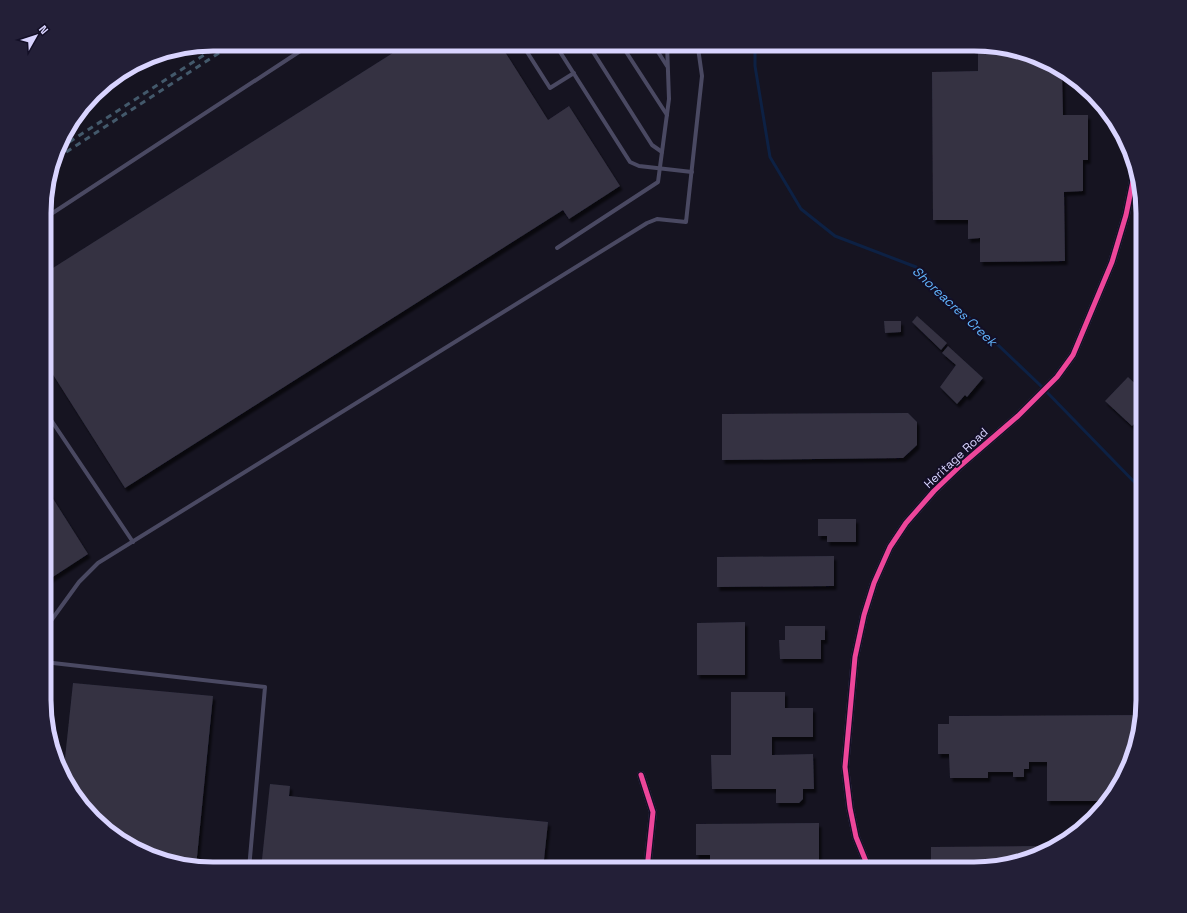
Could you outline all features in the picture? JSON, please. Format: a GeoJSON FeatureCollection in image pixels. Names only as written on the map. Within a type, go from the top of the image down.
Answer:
{"type":"FeatureCollection","features":[{"type":"Feature","properties":{"kind":"street","name":"Heritage Road"},"geometry":{"type":"LineString","coordinates":[[867,862],[856,837],[850,808],[845,767],[855,657],[864,615],[874,583],[890,547],[906,523],[934,491],[960,466],[1018,416],[1056,377],[1073,355],[1112,262],[1126,215],[1133,182]]}},
{"type":"Feature","properties":{"kind":"street"},"geometry":{"type":"LineString","coordinates":[[641,775],[653,812],[648,862]]}},
{"type":"Feature","properties":{"kind":"lane"},"geometry":{"type":"LineString","coordinates":[[51,214],[300,51]]}},
{"type":"Feature","properties":{"kind":"lane"},"geometry":{"type":"LineString","coordinates":[[526,51],[550,88],[574,73]]}},
{"type":"Feature","properties":{"kind":"lane"},"geometry":{"type":"LineString","coordinates":[[560,51],[630,162],[639,166],[692,172]]}},
{"type":"Feature","properties":{"kind":"lane"},"geometry":{"type":"LineString","coordinates":[[592,51],[652,145],[662,152]]}},
{"type":"Feature","properties":{"kind":"lane"},"geometry":{"type":"LineString","coordinates":[[626,51],[667,115]]}},
{"type":"Feature","properties":{"kind":"lane"},"geometry":{"type":"LineString","coordinates":[[658,51],[668,66]]}},
{"type":"Feature","properties":{"kind":"lane"},"geometry":{"type":"LineString","coordinates":[[557,248],[658,182],[669,99],[667,51]]}},
{"type":"Feature","properties":{"kind":"lane"},"geometry":{"type":"LineString","coordinates":[[51,620],[79,582],[98,563],[647,223],[657,219],[686,222],[702,76],[698,51]]}},
{"type":"Feature","properties":{"kind":"lane"},"geometry":{"type":"LineString","coordinates":[[51,420],[132,542]]}},
{"type":"Feature","properties":{"kind":"lane"},"geometry":{"type":"LineString","coordinates":[[51,663],[265,687],[250,862]]}},
{"type":"Feature","properties":{"kind":"building"},"geometry":{"type":"Polygon","coordinates":[[[396,51],[504,51],[548,120],[569,106],[620,186],[569,219],[563,210],[125,488],[51,371],[51,269],[396,51]]]}},
{"type":"Feature","properties":{"kind":"building"},"geometry":{"type":"Polygon","coordinates":[[[978,51],[1005,54],[1036,63],[1062,77],[1063,115],[1088,115],[1088,160],[1083,160],[1083,191],[1064,192],[1065,261],[980,262],[980,238],[968,239],[968,220],[933,220],[932,72],[978,71],[978,51]]]}},
{"type":"Feature","properties":{"kind":"building"},"geometry":{"type":"Polygon","coordinates":[[[917,316],[947,343],[941,350],[912,322],[917,316]]]}},
{"type":"Feature","properties":{"kind":"building"},"geometry":{"type":"Polygon","coordinates":[[[884,321],[901,321],[901,332],[885,333],[884,321]]]}},
{"type":"Feature","properties":{"kind":"building"},"geometry":{"type":"Polygon","coordinates":[[[948,346],[983,378],[967,397],[965,395],[957,404],[940,387],[956,365],[942,353],[948,346]]]}},
{"type":"Feature","properties":{"kind":"building"},"geometry":{"type":"Polygon","coordinates":[[[1128,377],[1136,384],[1136,422],[1132,426],[1105,401],[1128,377]]]}},
{"type":"Feature","properties":{"kind":"building"},"geometry":{"type":"Polygon","coordinates":[[[908,413],[917,422],[917,445],[903,458],[722,460],[722,414],[908,413]]]}},
{"type":"Feature","properties":{"kind":"building"},"geometry":{"type":"Polygon","coordinates":[[[51,495],[88,554],[51,578],[51,495]]]}},
{"type":"Feature","properties":{"kind":"building"},"geometry":{"type":"Polygon","coordinates":[[[818,519],[856,519],[856,542],[827,542],[827,536],[818,536],[818,519]]]}},
{"type":"Feature","properties":{"kind":"building"},"geometry":{"type":"Polygon","coordinates":[[[834,556],[834,586],[717,587],[717,557],[834,556]]]}},
{"type":"Feature","properties":{"kind":"building"},"geometry":{"type":"Polygon","coordinates":[[[745,622],[745,675],[697,675],[697,623],[745,622]]]}},
{"type":"Feature","properties":{"kind":"building"},"geometry":{"type":"Polygon","coordinates":[[[785,626],[825,626],[825,640],[821,640],[821,659],[780,659],[779,640],[785,640],[785,626]]]}},
{"type":"Feature","properties":{"kind":"building"},"geometry":{"type":"Polygon","coordinates":[[[73,683],[213,696],[197,861],[151,850],[123,835],[106,822],[91,807],[78,790],[64,765],[73,683]]]}},
{"type":"Feature","properties":{"kind":"building"},"geometry":{"type":"Polygon","coordinates":[[[731,692],[785,692],[785,708],[813,708],[813,737],[772,737],[772,755],[813,754],[814,789],[803,789],[803,799],[799,803],[776,803],[776,789],[712,789],[711,755],[731,755],[731,692]]]}},
{"type":"Feature","properties":{"kind":"building"},"geometry":{"type":"Polygon","coordinates":[[[1136,715],[1133,731],[1124,762],[1109,790],[1100,801],[1047,801],[1047,762],[1029,762],[1029,769],[1024,769],[1024,777],[1013,777],[1013,772],[988,772],[988,778],[950,778],[949,754],[938,754],[938,724],[949,724],[949,716],[1136,715]]]}},
{"type":"Feature","properties":{"kind":"building"},"geometry":{"type":"Polygon","coordinates":[[[270,784],[290,786],[289,796],[548,822],[544,862],[262,862],[270,784]]]}},
{"type":"Feature","properties":{"kind":"building"},"geometry":{"type":"Polygon","coordinates":[[[819,823],[819,862],[710,862],[710,855],[696,855],[696,824],[819,823]]]}},
{"type":"Feature","properties":{"kind":"building"},"geometry":{"type":"Polygon","coordinates":[[[1044,846],[1036,850],[1005,859],[984,862],[931,862],[931,847],[1044,846]]]}},
{"type":"Feature","properties":{"kind":"waterway","name":"Shoreacres Creek"},"geometry":{"type":"LineString","coordinates":[[755,51],[755,66],[770,157],[801,209],[835,236],[916,267],[1039,384],[1136,484]]}},
{"type":"Feature","properties":{"kind":"railway"},"geometry":{"type":"LineString","coordinates":[[67,144],[210,51]]}},
{"type":"Feature","properties":{"kind":"railway"},"geometry":{"type":"LineString","coordinates":[[62,155],[222,51]]}},
{"type":"Feature","properties":{"kind":"cycle path"},"geometry":{"type":"LineString","coordinates":[[866,862],[856,837],[850,808],[845,767],[855,657],[864,615],[874,583],[890,547],[906,523],[934,491],[960,466],[1018,416],[1057,377],[1073,355],[1112,262],[1126,215],[1133,182]]}},
{"type":"Feature","properties":{"kind":"cycle path"},"geometry":{"type":"LineString","coordinates":[[641,775],[653,812],[648,862]]}}]}
